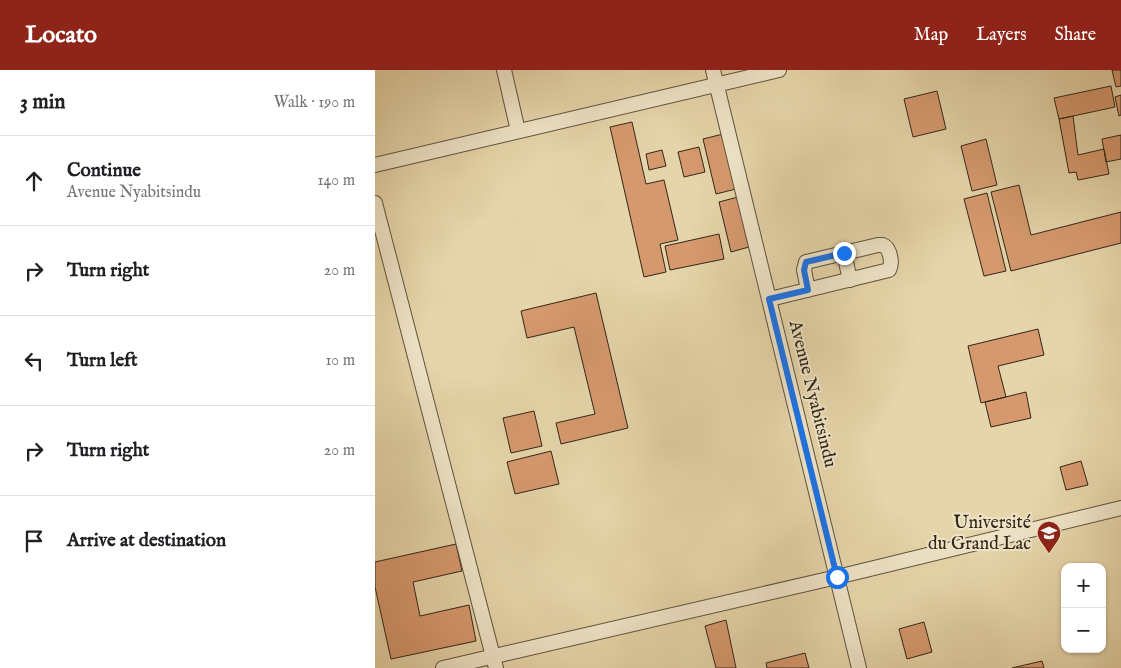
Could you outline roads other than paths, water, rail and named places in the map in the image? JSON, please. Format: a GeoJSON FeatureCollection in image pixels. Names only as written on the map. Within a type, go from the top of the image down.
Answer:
{"type":"FeatureCollection","features":[{"type":"Feature","properties":{"kind":"street"},"geometry":{"type":"LineString","coordinates":[[504,70],[518,131]]}},
{"type":"Feature","properties":{"kind":"street","name":"Avenue Nyabitsindu"},"geometry":{"type":"LineString","coordinates":[[713,70],[859,668]]}},
{"type":"Feature","properties":{"kind":"street"},"geometry":{"type":"LineString","coordinates":[[375,165],[779,70]]}},
{"type":"Feature","properties":{"kind":"street"},"geometry":{"type":"LineString","coordinates":[[375,203],[495,662]]}},
{"type":"Feature","properties":{"kind":"street"},"geometry":{"type":"LineString","coordinates":[[769,299],[808,290],[850,280],[889,270],[892,264],[887,248],[883,245],[806,262],[804,270],[808,290]]}},
{"type":"Feature","properties":{"kind":"street"},"geometry":{"type":"LineString","coordinates":[[844,253],[850,280]]}},
{"type":"Feature","properties":{"kind":"street"},"geometry":{"type":"LineString","coordinates":[[443,668],[495,662],[1121,508]]}},
{"type":"Feature","properties":{"kind":"place","name":"Université du Grand Lac"},"geometry":{"type":"Point","coordinates":[1049,554]}}]}
